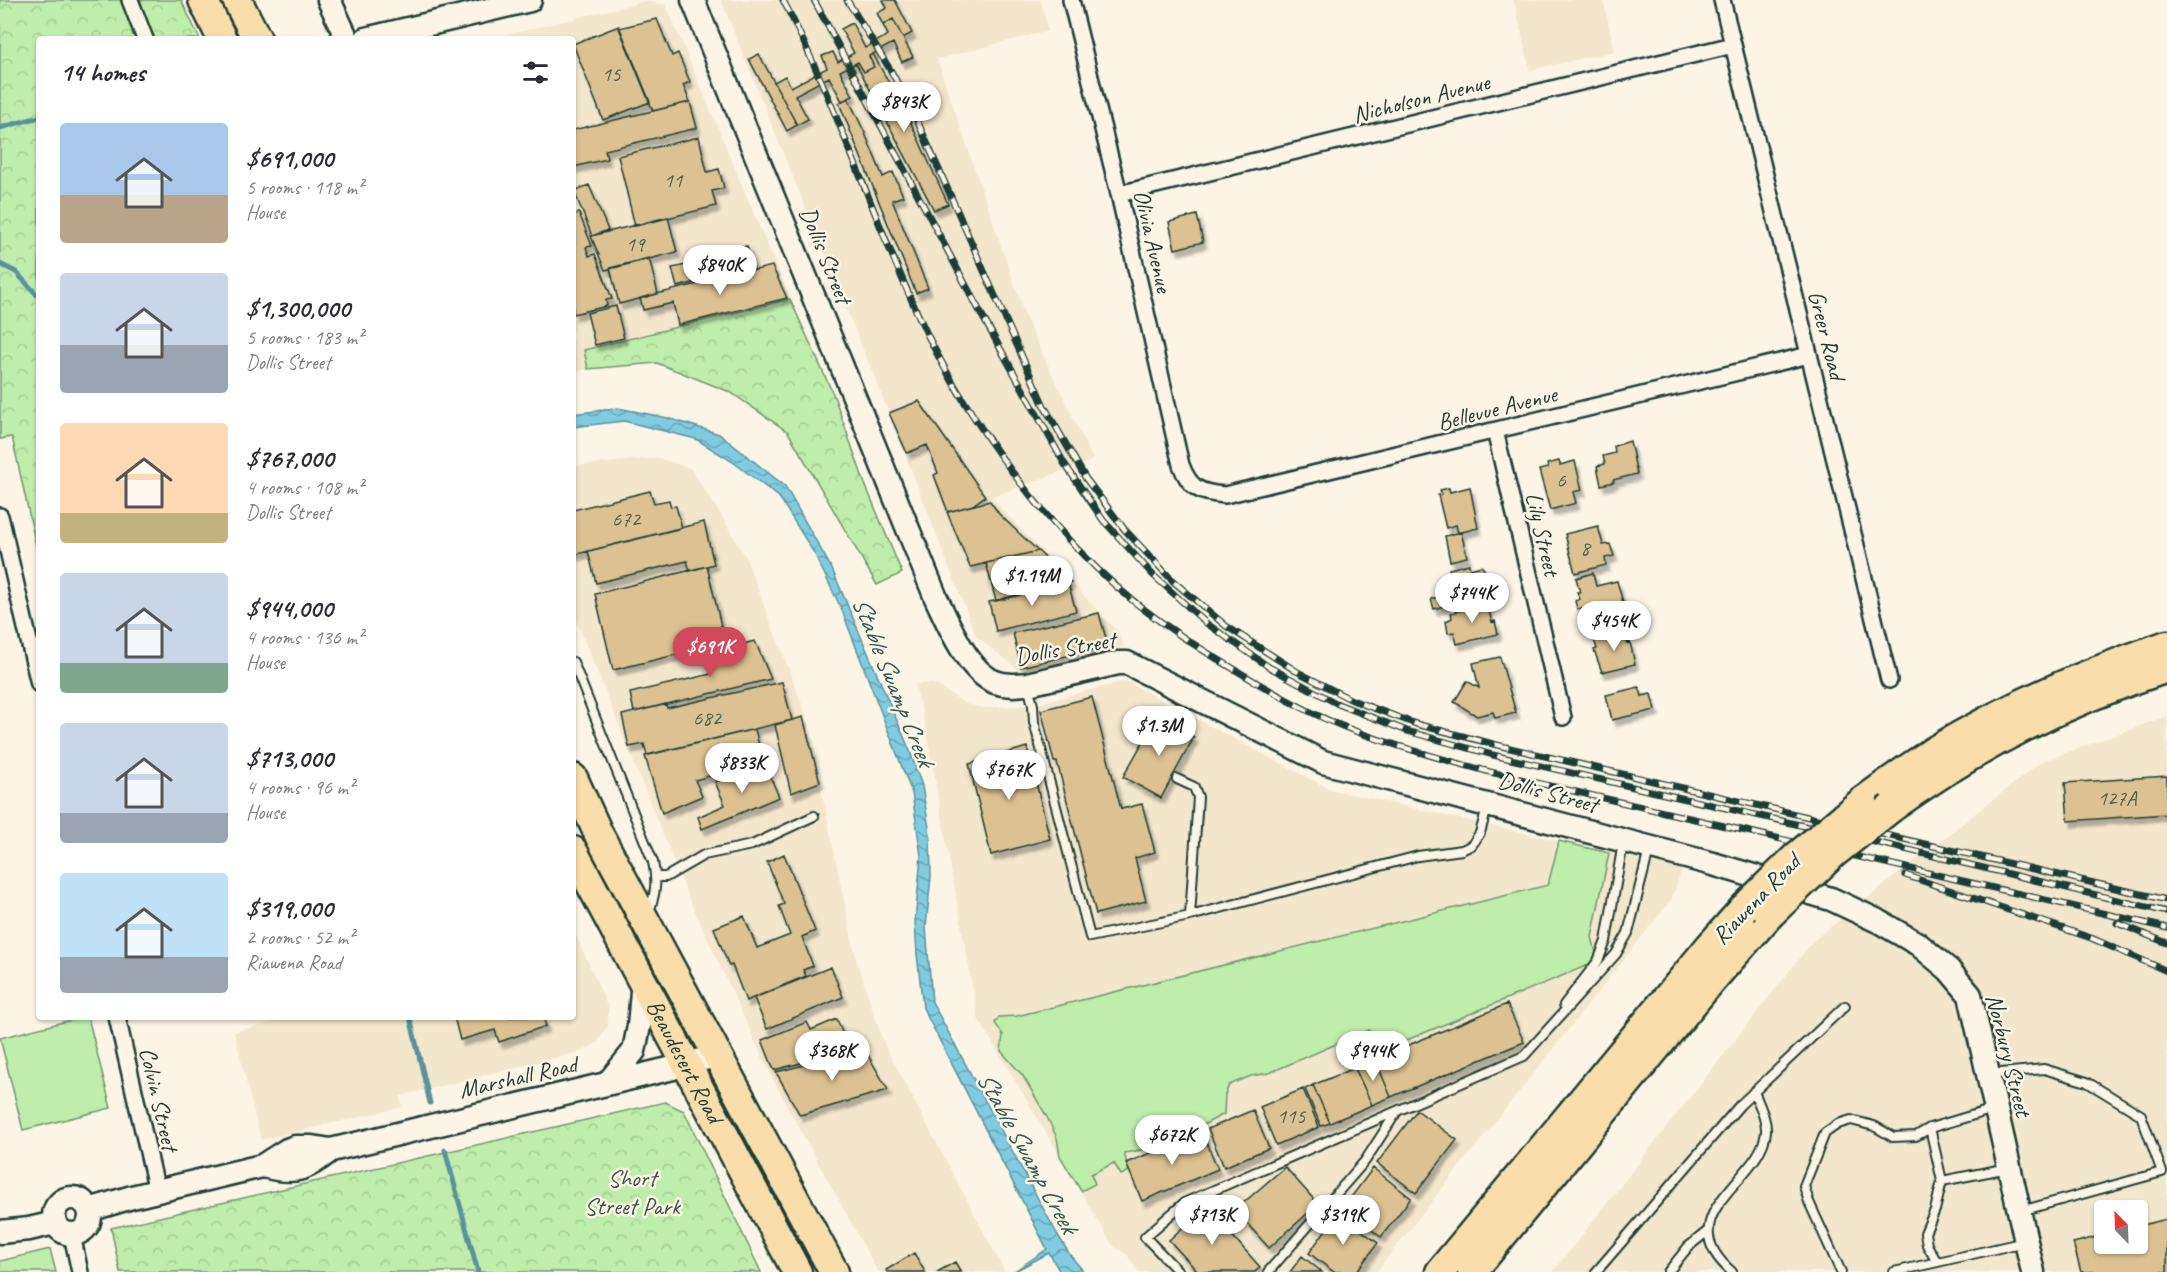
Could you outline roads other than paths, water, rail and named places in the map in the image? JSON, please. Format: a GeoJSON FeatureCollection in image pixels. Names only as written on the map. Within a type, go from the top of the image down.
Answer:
{"type":"FeatureCollection","features":[{"type":"Feature","properties":{"kind":"highway"},"geometry":{"type":"LineString","coordinates":[[203,0],[221,36]]}},
{"type":"Feature","properties":{"kind":"highway"},"geometry":{"type":"LineString","coordinates":[[237,0],[255,36]]}},
{"type":"Feature","properties":{"kind":"highway","name":"Riawena Road"},"geometry":{"type":"LineString","coordinates":[[1472,1272],[1703,990],[1796,857],[1863,801],[1933,752],[2012,708],[2095,671],[2167,645]]}},
{"type":"Feature","properties":{"kind":"highway","name":"Riawena Road"},"geometry":{"type":"LineString","coordinates":[[1440,1272],[1710,946],[1891,808],[1946,770],[2021,728],[2076,702],[2167,668]]}},
{"type":"Feature","properties":{"kind":"highway","name":"Beaudesert Road"},"geometry":{"type":"LineString","coordinates":[[576,785],[599,835],[834,1272]]}},
{"type":"Feature","properties":{"kind":"highway","name":"Beaudesert Road"},"geometry":{"type":"LineString","coordinates":[[576,857],[797,1272]]}},
{"type":"Feature","properties":{"kind":"street"},"geometry":{"type":"LineString","coordinates":[[130,0],[144,36]]}},
{"type":"Feature","properties":{"kind":"street"},"geometry":{"type":"LineString","coordinates":[[328,0],[337,14],[346,36]]}},
{"type":"Feature","properties":{"kind":"street"},"geometry":{"type":"LineString","coordinates":[[379,36],[530,0]]}},
{"type":"Feature","properties":{"kind":"street","name":"Dollis Street"},"geometry":{"type":"LineString","coordinates":[[693,0],[936,598],[958,641],[975,667],[993,681],[1012,686],[1127,663],[1323,762],[1713,864]]}},
{"type":"Feature","properties":{"kind":"street","name":"Olivia Avenue"},"geometry":{"type":"LineString","coordinates":[[1071,0],[1119,194],[1181,465],[1186,479],[1196,489]]}},
{"type":"Feature","properties":{"kind":"street","name":"Greer Road"},"geometry":{"type":"LineString","coordinates":[[1722,0],[1889,680]]}},
{"type":"Feature","properties":{"kind":"street","name":"Nicholson Avenue"},"geometry":{"type":"LineString","coordinates":[[1119,194],[1733,45]]}},
{"type":"Feature","properties":{"kind":"street","name":"Bellevue Avenue"},"geometry":{"type":"LineString","coordinates":[[1196,489],[1208,494],[1225,495],[1809,355]]}},
{"type":"Feature","properties":{"kind":"street","name":"Lily Street"},"geometry":{"type":"LineString","coordinates":[[1495,431],[1563,717]]}},
{"type":"Feature","properties":{"kind":"street"},"geometry":{"type":"LineString","coordinates":[[0,516],[36,671]]}},
{"type":"Feature","properties":{"kind":"street","name":"Norbury Street"},"geometry":{"type":"LineString","coordinates":[[1713,864],[1831,899],[1880,922],[1918,944],[1949,970],[1970,996],[2033,1272]]}},
{"type":"Feature","properties":{"kind":"street"},"geometry":{"type":"LineString","coordinates":[[607,1084],[634,1051],[639,1026],[643,980]]}},
{"type":"Feature","properties":{"kind":"street","name":"Colvin Street"},"geometry":{"type":"LineString","coordinates":[[118,1020],[157,1191]]}},
{"type":"Feature","properties":{"kind":"street","name":"Marshall Road"},"geometry":{"type":"LineString","coordinates":[[89,1210],[262,1166],[279,1170],[300,1170],[331,1150],[718,1055]]}},
{"type":"Feature","properties":{"kind":"street"},"geometry":{"type":"LineString","coordinates":[[0,1232],[63,1229],[83,1231],[87,1227],[90,1216],[89,1210],[82,1201],[66,1199],[54,1212],[63,1229],[80,1272]]}},
{"type":"Feature","properties":{"kind":"lane"},"geometry":{"type":"LineString","coordinates":[[576,670],[657,877],[653,901],[645,921]]}},
{"type":"Feature","properties":{"kind":"lane"},"geometry":{"type":"LineString","coordinates":[[1028,684],[1035,722],[1090,937],[1190,916],[1418,856],[1462,850],[1472,845],[1480,833],[1488,804]]}},
{"type":"Feature","properties":{"kind":"lane"},"geometry":{"type":"LineString","coordinates":[[1177,779],[1194,787],[1198,797],[1190,916]]}},
{"type":"Feature","properties":{"kind":"lane"},"geometry":{"type":"LineString","coordinates":[[657,877],[666,877],[704,855],[752,845],[814,816]]}},
{"type":"Feature","properties":{"kind":"lane"},"geometry":{"type":"LineString","coordinates":[[1524,1056],[1598,961],[1606,941],[1624,841]]}},
{"type":"Feature","properties":{"kind":"lane"},"geometry":{"type":"LineString","coordinates":[[1179,1272],[1145,1238],[1185,1203],[1524,1056],[1616,954],[1628,933],[1650,847]]}},
{"type":"Feature","properties":{"kind":"lane"},"geometry":{"type":"LineString","coordinates":[[1596,1272],[1740,1105],[1845,1006]]}},
{"type":"Feature","properties":{"kind":"lane"},"geometry":{"type":"LineString","coordinates":[[1988,1074],[2044,1069],[2087,1082],[2141,1115],[2162,1172],[2019,1211]]}},
{"type":"Feature","properties":{"kind":"lane"},"geometry":{"type":"LineString","coordinates":[[1732,1272],[1712,1249],[1708,1230],[1713,1212],[1733,1183],[1755,1159],[1763,1143],[1766,1129],[1754,1091]]}},
{"type":"Feature","properties":{"kind":"lane"},"geometry":{"type":"LineString","coordinates":[[1841,1272],[1809,1202],[1804,1185],[1825,1133],[1838,1124],[1851,1120],[1874,1126],[1893,1137],[1916,1136],[1930,1128],[1995,1108]]}},
{"type":"Feature","properties":{"kind":"lane"},"geometry":{"type":"LineString","coordinates":[[1268,1272],[1365,1161],[1397,1112]]}},
{"type":"Feature","properties":{"kind":"lane"},"geometry":{"type":"LineString","coordinates":[[1930,1128],[1942,1181],[1935,1210],[1925,1233],[1927,1245],[1938,1262]]}},
{"type":"Feature","properties":{"kind":"lane"},"geometry":{"type":"LineString","coordinates":[[1942,1181],[2009,1168]]}},
{"type":"Feature","properties":{"kind":"lane"},"geometry":{"type":"LineString","coordinates":[[1668,1272],[1688,1247],[1708,1230]]}},
{"type":"Feature","properties":{"kind":"lane"},"geometry":{"type":"LineString","coordinates":[[1894,1272],[2026,1242]]}},
{"type":"Feature","properties":{"kind":"water"},"geometry":{"type":"Polygon","coordinates":[[[618,408],[668,418],[719,434],[785,486],[832,569],[910,751],[922,786],[930,834],[931,876],[926,927],[932,1002],[1056,1232],[1084,1272],[1060,1272],[1049,1253],[1013,1272],[1047,1249],[923,1008],[915,922],[921,856],[912,793],[841,608],[814,553],[779,497],[733,462],[696,439],[624,421],[576,427],[576,414],[618,408]]]}},
{"type":"Feature","properties":{"kind":"waterway"},"geometry":{"type":"LineString","coordinates":[[0,128],[36,118]]}},
{"type":"Feature","properties":{"kind":"waterway","name":"Stable Swamp Creek"},"geometry":{"type":"LineString","coordinates":[[0,264],[16,272],[36,294]]}},
{"type":"Feature","properties":{"kind":"waterway"},"geometry":{"type":"LineString","coordinates":[[411,1020],[430,1103]]}},
{"type":"Feature","properties":{"kind":"waterway"},"geometry":{"type":"LineString","coordinates":[[445,1150],[478,1272]]}},
{"type":"Feature","properties":{"kind":"railway"},"geometry":{"type":"LineString","coordinates":[[783,0],[822,83],[909,294],[928,336],[965,403],[1010,470],[1062,532],[1117,587],[1178,634],[1307,710],[1347,728],[1418,752],[1490,772],[2167,928]]}},
{"type":"Feature","properties":{"kind":"railway"},"geometry":{"type":"LineString","coordinates":[[814,0],[985,321],[1064,463],[1103,520],[1153,575],[1206,623],[1269,667],[1338,704],[1407,731],[1493,755],[1892,846],[2167,912]]}},
{"type":"Feature","properties":{"kind":"railway"},"geometry":{"type":"LineString","coordinates":[[847,0],[891,71],[916,118],[1044,406],[1086,479],[1125,530],[1173,581],[1226,626],[1296,671],[1352,700],[1416,724],[1497,745],[2167,900]]}},
{"type":"Feature","properties":{"kind":"railway"},"geometry":{"type":"LineString","coordinates":[[1905,875],[2091,938],[2167,971]]}},
{"type":"Feature","properties":{"kind":"railway"},"geometry":{"type":"LineString","coordinates":[[2117,923],[2167,943]]}},
{"type":"Feature","properties":{"kind":"park label","name":"Short Street Park"},"geometry":{"type":"Point","coordinates":[632,1192]}}]}
